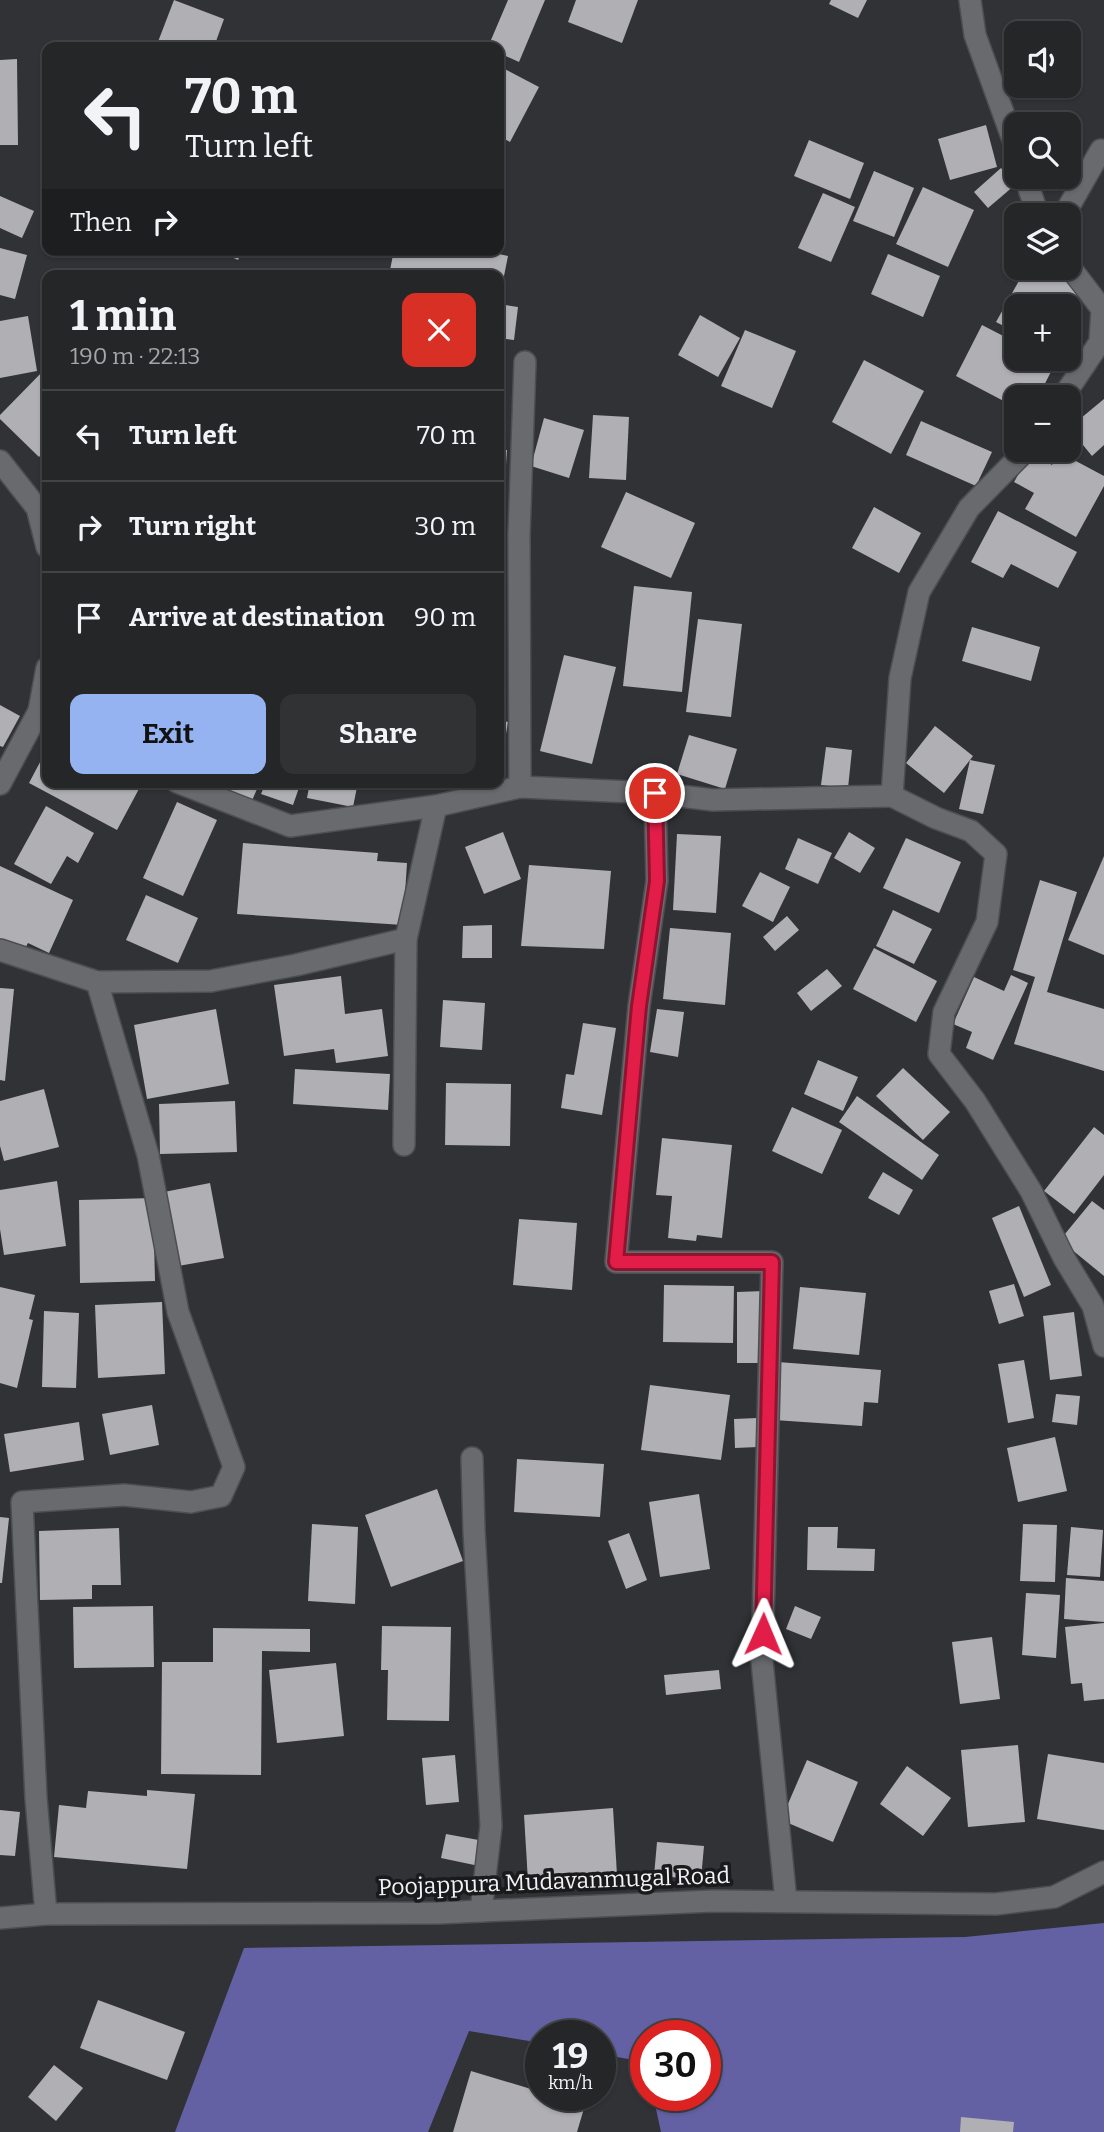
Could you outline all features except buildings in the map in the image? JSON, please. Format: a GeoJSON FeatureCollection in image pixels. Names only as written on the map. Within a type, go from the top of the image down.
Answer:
{"type":"FeatureCollection","features":[{"type":"Feature","properties":{"kind":"street"},"geometry":{"type":"LineString","coordinates":[[970,0],[975,35],[1004,115]]}},
{"type":"Feature","properties":{"kind":"street"},"geometry":{"type":"LineString","coordinates":[[1071,203],[1101,150]]}},
{"type":"Feature","properties":{"kind":"street"},"geometry":{"type":"LineString","coordinates":[[1072,385],[1102,345],[1102,309],[1080,280]]}},
{"type":"Feature","properties":{"kind":"street"},"geometry":{"type":"LineString","coordinates":[[520,787],[519,535],[526,362]]}},
{"type":"Feature","properties":{"kind":"street"},"geometry":{"type":"LineString","coordinates":[[0,461],[37,508],[42,528]]}},
{"type":"Feature","properties":{"kind":"street"},"geometry":{"type":"LineString","coordinates":[[892,796],[900,678],[919,592],[970,508],[1014,462]]}},
{"type":"Feature","properties":{"kind":"street"},"geometry":{"type":"LineString","coordinates":[[0,784],[42,715]]}},
{"type":"Feature","properties":{"kind":"street"},"geometry":{"type":"LineString","coordinates":[[192,788],[290,826],[436,806],[520,787],[655,793],[713,800],[892,796],[936,818],[971,831],[996,854],[987,922],[944,1012],[939,1054],[975,1101],[1031,1191],[1064,1258],[1099,1308],[1104,1346]]}},
{"type":"Feature","properties":{"kind":"street"},"geometry":{"type":"LineString","coordinates":[[655,793],[657,881],[639,1006],[616,1262],[772,1262],[762,1661],[786,1901]]}},
{"type":"Feature","properties":{"kind":"street"},"geometry":{"type":"LineString","coordinates":[[404,1145],[405,939],[436,806]]}},
{"type":"Feature","properties":{"kind":"street"},"geometry":{"type":"LineString","coordinates":[[0,950],[97,982],[211,981],[296,965],[405,939]]}},
{"type":"Feature","properties":{"kind":"street"},"geometry":{"type":"LineString","coordinates":[[46,1914],[36,1798],[22,1502],[124,1495],[191,1502],[220,1496],[234,1467],[178,1312],[148,1155],[97,982]]}},
{"type":"Feature","properties":{"kind":"street"},"geometry":{"type":"LineString","coordinates":[[472,1458],[491,1826],[481,1911]]}},
{"type":"Feature","properties":{"kind":"street","name":"Poojappura Mudavanmugal Road"},"geometry":{"type":"LineString","coordinates":[[0,1919],[46,1914],[481,1911],[713,1901],[996,1904],[1054,1897],[1104,1872]]}},
{"type":"Feature","properties":{"kind":"shaded area"},"geometry":{"type":"Polygon","coordinates":[[[1104,1923],[1104,2132],[661,2132],[656,2111],[721,2111],[721,2020],[630,2020],[630,2059],[616,2057],[616,2020],[525,2020],[525,2040],[469,2031],[428,2132],[175,2132],[244,1948],[965,1937],[1104,1923]]]}},
{"type":"Feature","properties":{"kind":"route"},"geometry":{"type":"LineString","coordinates":[[655,793],[657,881],[639,1006],[616,1262],[772,1262],[763,1634]]}}]}
